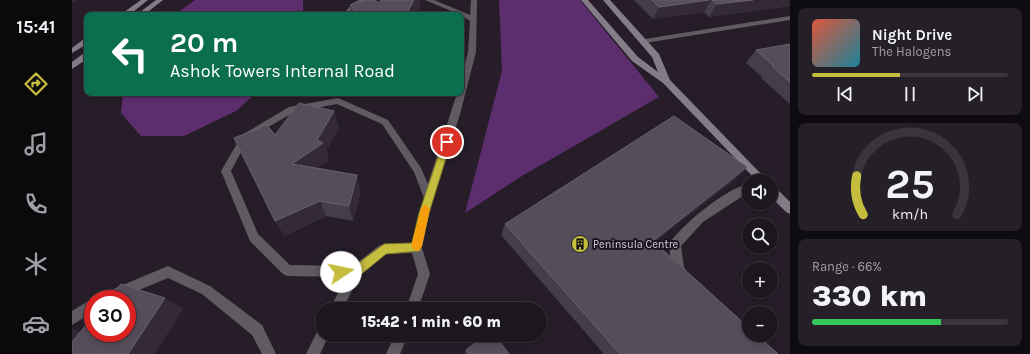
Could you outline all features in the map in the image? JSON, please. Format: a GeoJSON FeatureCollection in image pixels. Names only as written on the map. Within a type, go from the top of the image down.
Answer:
{"type":"FeatureCollection","features":[{"type":"Feature","properties":{"kind":"main road"},"geometry":{"type":"LineString","coordinates":[[128,12],[145,0]]}},
{"type":"Feature","properties":{"kind":"main road"},"geometry":{"type":"LineString","coordinates":[[144,12],[160,0]]}},
{"type":"Feature","properties":{"kind":"main road"},"geometry":{"type":"LineString","coordinates":[[584,0],[635,59],[666,81],[755,174]]}},
{"type":"Feature","properties":{"kind":"main road"},"geometry":{"type":"LineString","coordinates":[[606,0],[656,56],[666,81]]}},
{"type":"Feature","properties":{"kind":"main road"},"geometry":{"type":"LineString","coordinates":[[72,51],[84,43]]}},
{"type":"Feature","properties":{"kind":"main road"},"geometry":{"type":"LineString","coordinates":[[72,66],[84,57]]}},
{"type":"Feature","properties":{"kind":"main road"},"geometry":{"type":"LineString","coordinates":[[778,196],[788,205]]}},
{"type":"Feature","properties":{"kind":"street"},"geometry":{"type":"LineString","coordinates":[[348,12],[355,4],[365,0]]}},
{"type":"Feature","properties":{"kind":"street"},"geometry":{"type":"LineString","coordinates":[[428,0],[457,12]]}},
{"type":"Feature","properties":{"kind":"street"},"geometry":{"type":"LineString","coordinates":[[464,83],[472,52],[474,0]]}},
{"type":"Feature","properties":{"kind":"street"},"geometry":{"type":"LineString","coordinates":[[464,15],[474,20]]}},
{"type":"Feature","properties":{"kind":"street"},"geometry":{"type":"LineString","coordinates":[[644,41],[790,18]]}},
{"type":"Feature","properties":{"kind":"street"},"geometry":{"type":"LineString","coordinates":[[464,55],[472,52]]}},
{"type":"Feature","properties":{"kind":"street"},"geometry":{"type":"LineString","coordinates":[[414,302],[424,274],[416,248],[429,199],[461,96]]}},
{"type":"Feature","properties":{"kind":"street"},"geometry":{"type":"LineString","coordinates":[[355,272],[287,270],[254,237],[226,171],[245,137],[292,109],[338,101],[385,122],[418,171],[429,199]]}},
{"type":"Feature","properties":{"kind":"street"},"geometry":{"type":"LineString","coordinates":[[689,281],[678,270],[675,245],[684,232],[705,213],[742,191]]}},
{"type":"Feature","properties":{"kind":"street"},"geometry":{"type":"LineString","coordinates":[[340,302],[355,272],[384,249],[416,248]]}},
{"type":"Feature","properties":{"kind":"street"},"geometry":{"type":"LineString","coordinates":[[125,290],[168,272],[206,290],[257,330],[268,354]]}},
{"type":"Feature","properties":{"kind":"street"},"geometry":{"type":"LineString","coordinates":[[72,319],[84,310]]}},
{"type":"Feature","properties":{"kind":"street"},"geometry":{"type":"LineString","coordinates":[[313,354],[319,342]]}},
{"type":"Feature","properties":{"kind":"street"},"geometry":{"type":"LineString","coordinates":[[394,354],[399,342]]}},
{"type":"Feature","properties":{"kind":"shaded area"},"geometry":{"type":"Polygon","coordinates":[[[195,0],[303,0],[303,12],[178,12],[195,0]]]}},
{"type":"Feature","properties":{"kind":"shaded area"},"geometry":{"type":"Polygon","coordinates":[[[499,0],[580,0],[659,97],[522,176],[465,213],[502,71],[499,0]]]}},
{"type":"Feature","properties":{"kind":"shaded area"},"geometry":{"type":"Polygon","coordinates":[[[123,96],[253,96],[236,111],[184,136],[141,136],[121,113],[123,96]]]}},
{"type":"Feature","properties":{"kind":"building"},"geometry":{"type":"Polygon","coordinates":[[[365,0],[375,0],[379,3],[381,0],[414,0],[408,12],[356,12],[350,5],[365,0]]]}},
{"type":"Feature","properties":{"kind":"building"},"geometry":{"type":"Polygon","coordinates":[[[652,0],[709,0],[659,7],[652,0]]]}},
{"type":"Feature","properties":{"kind":"building"},"geometry":{"type":"Polygon","coordinates":[[[712,0],[753,0],[717,4],[712,0]]]}},
{"type":"Feature","properties":{"kind":"building"},"geometry":{"type":"Polygon","coordinates":[[[790,44],[790,82],[756,50],[790,44]]]}},
{"type":"Feature","properties":{"kind":"building"},"geometry":{"type":"Polygon","coordinates":[[[299,103],[334,111],[317,140],[323,143],[292,164],[357,175],[349,206],[320,201],[275,221],[234,138],[267,125],[275,135],[299,103]]]}},
{"type":"Feature","properties":{"kind":"building","name":"Peninsula Centre"},"geometry":{"type":"Polygon","coordinates":[[[674,116],[747,167],[653,241],[742,322],[742,342],[765,342],[778,354],[620,354],[505,224],[674,116]]]}},
{"type":"Feature","properties":{"kind":"building"},"geometry":{"type":"Polygon","coordinates":[[[121,284],[165,298],[136,342],[136,290],[116,290],[121,284]]]}},
{"type":"Feature","properties":{"kind":"building"},"geometry":{"type":"Polygon","coordinates":[[[84,328],[84,342],[136,342],[128,354],[72,354],[72,342],[84,328]]]}},
{"type":"Feature","properties":{"kind":"building"},"geometry":{"type":"Polygon","coordinates":[[[476,342],[500,342],[509,354],[469,354],[466,350],[476,342]]]}},
{"type":"Feature","properties":{"kind":"slow traffic"},"geometry":{"type":"LineString","coordinates":[[417,246],[425,209]]}},
{"type":"Feature","properties":{"kind":"place","name":"Peninsula Centre"},"geometry":{"type":"Point","coordinates":[580,244]}},
{"type":"Feature","properties":{"kind":"route"},"geometry":{"type":"LineString","coordinates":[[341,272],[355,272],[384,249],[416,248],[424,213],[447,142]]}}]}
